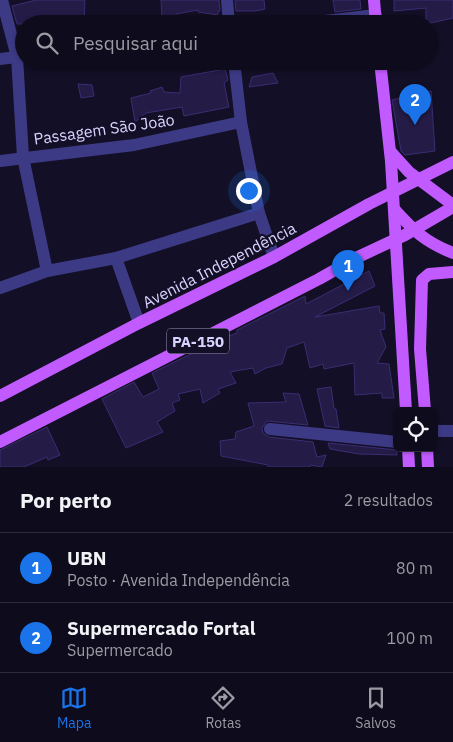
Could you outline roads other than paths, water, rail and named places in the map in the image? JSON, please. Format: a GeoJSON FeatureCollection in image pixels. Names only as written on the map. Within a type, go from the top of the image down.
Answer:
{"type":"FeatureCollection","features":[{"type":"Feature","properties":{"kind":"main road"},"geometry":{"type":"LineString","coordinates":[[374,0],[376,15]]}},
{"type":"Feature","properties":{"kind":"main road"},"geometry":{"type":"LineString","coordinates":[[381,70],[390,152],[406,407]]}},
{"type":"Feature","properties":{"kind":"main road"},"geometry":{"type":"LineString","coordinates":[[390,152],[408,172],[453,206]]}},
{"type":"Feature","properties":{"kind":"main road","name":"Avenida Independência"},"geometry":{"type":"LineString","coordinates":[[0,396],[139,323],[274,258],[369,204],[453,162]]}},
{"type":"Feature","properties":{"kind":"main road","name":"PA-150"},"geometry":{"type":"LineString","coordinates":[[0,442],[319,279],[358,257],[396,240],[453,206]]}},
{"type":"Feature","properties":{"kind":"main road"},"geometry":{"type":"LineString","coordinates":[[394,209],[413,230],[429,242],[453,253]]}},
{"type":"Feature","properties":{"kind":"main road"},"geometry":{"type":"LineString","coordinates":[[425,407],[420,350],[422,280],[429,274],[453,272]]}},
{"type":"Feature","properties":{"kind":"main road"},"geometry":{"type":"LineString","coordinates":[[408,452],[409,467]]}},
{"type":"Feature","properties":{"kind":"main road"},"geometry":{"type":"LineString","coordinates":[[427,452],[428,467]]}},
{"type":"Feature","properties":{"kind":"street"},"geometry":{"type":"LineString","coordinates":[[2,0],[15,40]]}},
{"type":"Feature","properties":{"kind":"street"},"geometry":{"type":"LineString","coordinates":[[227,0],[228,15]]}},
{"type":"Feature","properties":{"kind":"street"},"geometry":{"type":"LineString","coordinates":[[0,59],[15,57]]}},
{"type":"Feature","properties":{"kind":"street"},"geometry":{"type":"LineString","coordinates":[[20,70],[23,157],[47,271]]}},
{"type":"Feature","properties":{"kind":"street"},"geometry":{"type":"LineString","coordinates":[[235,70],[241,122],[259,213],[274,258]]}},
{"type":"Feature","properties":{"kind":"street","name":"Passagem São João"},"geometry":{"type":"LineString","coordinates":[[0,161],[134,145],[241,122]]}},
{"type":"Feature","properties":{"kind":"street"},"geometry":{"type":"LineString","coordinates":[[0,288],[47,271],[116,258],[259,213]]}},
{"type":"Feature","properties":{"kind":"street"},"geometry":{"type":"LineString","coordinates":[[116,258],[139,323]]}},
{"type":"Feature","properties":{"kind":"street"},"geometry":{"type":"LineString","coordinates":[[270,429],[393,442]]}},
{"type":"Feature","properties":{"kind":"street"},"geometry":{"type":"LineString","coordinates":[[438,430],[453,430]]}},
{"type":"Feature","properties":{"kind":"place","name":"Supermercado Fortal"},"geometry":{"type":"Point","coordinates":[415,125]}},
{"type":"Feature","properties":{"kind":"place","name":"UBN"},"geometry":{"type":"Point","coordinates":[348,291]}}]}
